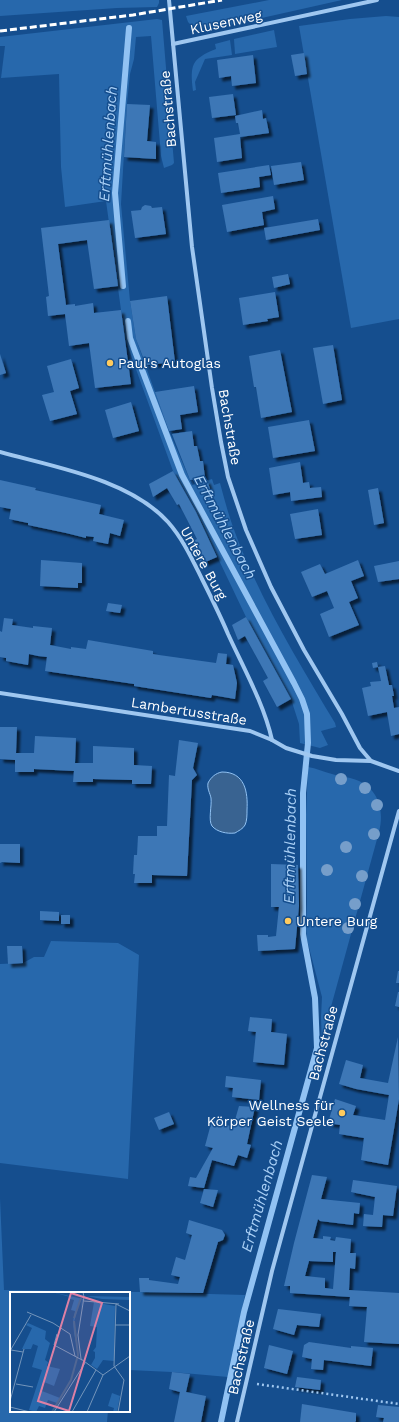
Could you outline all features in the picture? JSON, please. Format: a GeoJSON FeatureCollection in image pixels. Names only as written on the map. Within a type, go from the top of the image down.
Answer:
{"type":"FeatureCollection","features":[{"type":"Feature","properties":{"kind":"street","name":"Bachstraße"},"geometry":{"type":"LineString","coordinates":[[169,0],[192,247],[213,395],[228,477],[246,530],[268,580],[304,650],[342,714],[360,748],[371,761]]}},
{"type":"Feature","properties":{"kind":"street","name":"Klusenweg"},"geometry":{"type":"LineString","coordinates":[[173,44],[377,0]]}},
{"type":"Feature","properties":{"kind":"street","name":"Untere Burg"},"geometry":{"type":"LineString","coordinates":[[0,452],[103,481],[128,493],[144,503],[158,512],[168,522],[185,546],[224,623],[268,721],[272,740]]}},
{"type":"Feature","properties":{"kind":"street","name":"Lambertusstraße"},"geometry":{"type":"LineString","coordinates":[[0,693],[250,732],[272,740],[299,753],[336,760],[371,761],[399,771]]}},
{"type":"Feature","properties":{"kind":"street","name":"Bachstraße"},"geometry":{"type":"LineString","coordinates":[[237,1422],[272,1272],[399,811]]}},
{"type":"Feature","properties":{"kind":"path"},"geometry":{"type":"LineString","coordinates":[[246,1382],[399,1404]]}},
{"type":"Feature","properties":{"kind":"shaded area"},"geometry":{"type":"Polygon","coordinates":[[[0,0],[159,0],[159,3],[157,7],[117,8],[0,16],[0,0]]]}},
{"type":"Feature","properties":{"kind":"shaded area"},"geometry":{"type":"Polygon","coordinates":[[[269,0],[342,0],[208,30],[207,25],[193,27],[188,22],[186,16],[269,0]]]}},
{"type":"Feature","properties":{"kind":"shaded area"},"geometry":{"type":"Polygon","coordinates":[[[386,16],[399,17],[399,319],[351,328],[299,26],[386,16]]]}},
{"type":"Feature","properties":{"kind":"shaded area"},"geometry":{"type":"Polygon","coordinates":[[[157,19],[162,20],[174,163],[164,168],[161,156],[151,36],[136,37],[127,103],[121,204],[130,301],[136,339],[169,431],[192,485],[212,479],[214,485],[220,483],[233,527],[254,578],[279,627],[335,723],[336,727],[321,731],[328,745],[320,748],[300,743],[299,724],[291,699],[246,617],[196,512],[173,471],[125,339],[106,201],[65,207],[61,167],[59,74],[1,78],[5,46],[0,46],[0,37],[157,19]]]}},
{"type":"Feature","properties":{"kind":"shaded area"},"geometry":{"type":"Polygon","coordinates":[[[274,30],[277,47],[235,54],[234,39],[274,30]]]}},
{"type":"Feature","properties":{"kind":"shaded area"},"geometry":{"type":"Polygon","coordinates":[[[230,40],[232,55],[205,59],[195,82],[196,90],[193,91],[192,69],[194,64],[201,56],[216,49],[215,44],[230,40]]]}},
{"type":"Feature","properties":{"kind":"shaded area"},"geometry":{"type":"Polygon","coordinates":[[[308,767],[353,779],[366,785],[376,796],[379,803],[381,817],[379,832],[326,1025],[328,1026],[322,1049],[322,997],[307,940],[306,927],[306,815],[308,767]]]}},
{"type":"Feature","properties":{"kind":"shaded area"},"geometry":{"type":"Polygon","coordinates":[[[222,772],[236,775],[244,784],[246,790],[246,822],[243,828],[235,833],[219,831],[212,826],[211,823],[211,798],[208,783],[214,776],[222,772]]]}},
{"type":"Feature","properties":{"kind":"shaded area"},"geometry":{"type":"Polygon","coordinates":[[[51,941],[118,943],[139,955],[128,1179],[0,1163],[0,964],[23,963],[34,957],[44,957],[51,941]]]}},
{"type":"Feature","properties":{"kind":"shaded area"},"geometry":{"type":"Polygon","coordinates":[[[0,1198],[4,1290],[140,1292],[245,1295],[228,1377],[130,1370],[130,1292],[10,1292],[10,1412],[108,1412],[107,1422],[0,1422],[0,1198]]]}},
{"type":"Feature","properties":{"kind":"building"},"geometry":{"type":"Polygon","coordinates":[[[304,53],[307,74],[295,76],[291,55],[304,53]]]}},
{"type":"Feature","properties":{"kind":"building"},"geometry":{"type":"Polygon","coordinates":[[[253,55],[256,83],[232,86],[231,76],[219,78],[217,60],[253,55]]]}},
{"type":"Feature","properties":{"kind":"building"},"geometry":{"type":"Polygon","coordinates":[[[233,94],[236,115],[212,118],[209,97],[233,94]]]}},
{"type":"Feature","properties":{"kind":"building"},"geometry":{"type":"Polygon","coordinates":[[[127,104],[150,105],[147,141],[156,142],[156,159],[124,157],[127,104]]]}},
{"type":"Feature","properties":{"kind":"building"},"geometry":{"type":"Polygon","coordinates":[[[262,110],[263,119],[266,118],[269,133],[240,137],[242,158],[217,162],[214,138],[240,134],[235,116],[262,110]]]}},
{"type":"Feature","properties":{"kind":"building"},"geometry":{"type":"Polygon","coordinates":[[[301,162],[304,180],[274,185],[271,166],[301,162]]]}},
{"type":"Feature","properties":{"kind":"building"},"geometry":{"type":"Polygon","coordinates":[[[269,165],[271,175],[259,177],[260,187],[221,193],[218,173],[269,165]]]}},
{"type":"Feature","properties":{"kind":"building"},"geometry":{"type":"Polygon","coordinates":[[[273,196],[275,209],[262,212],[264,225],[227,232],[222,205],[273,196]]]}},
{"type":"Feature","properties":{"kind":"building"},"geometry":{"type":"Polygon","coordinates":[[[145,205],[151,206],[152,208],[162,207],[166,234],[135,238],[131,211],[141,210],[145,205]]]}},
{"type":"Feature","properties":{"kind":"building"},"geometry":{"type":"Polygon","coordinates":[[[318,219],[320,230],[266,240],[264,228],[318,219]]]}},
{"type":"Feature","properties":{"kind":"building"},"geometry":{"type":"Polygon","coordinates":[[[109,220],[118,286],[94,289],[87,240],[58,244],[66,305],[75,304],[75,306],[93,303],[94,313],[121,310],[131,384],[95,388],[89,343],[69,346],[65,314],[48,316],[46,297],[49,296],[41,228],[109,220]]]}},
{"type":"Feature","properties":{"kind":"building"},"geometry":{"type":"Polygon","coordinates":[[[288,274],[290,284],[274,288],[272,277],[288,274]]]}},
{"type":"Feature","properties":{"kind":"building"},"geometry":{"type":"Polygon","coordinates":[[[275,292],[279,317],[267,319],[268,321],[243,325],[239,298],[275,292]]]}},
{"type":"Feature","properties":{"kind":"building"},"geometry":{"type":"Polygon","coordinates":[[[167,296],[175,362],[146,365],[136,339],[130,301],[167,296]]]}},
{"type":"Feature","properties":{"kind":"building"},"geometry":{"type":"Polygon","coordinates":[[[333,345],[342,400],[323,404],[313,348],[333,345]]]}},
{"type":"Feature","properties":{"kind":"building"},"geometry":{"type":"Polygon","coordinates":[[[280,350],[292,412],[261,418],[249,356],[280,350]]]}},
{"type":"Feature","properties":{"kind":"building"},"geometry":{"type":"Polygon","coordinates":[[[0,354],[6,373],[0,375],[0,354]]]}},
{"type":"Feature","properties":{"kind":"building"},"geometry":{"type":"Polygon","coordinates":[[[71,359],[79,388],[70,391],[77,414],[50,421],[42,395],[54,392],[47,366],[71,359]]]}},
{"type":"Feature","properties":{"kind":"building"},"geometry":{"type":"Polygon","coordinates":[[[194,386],[198,412],[180,415],[182,429],[169,431],[155,392],[194,386]]]}},
{"type":"Feature","properties":{"kind":"building"},"geometry":{"type":"Polygon","coordinates":[[[131,402],[139,431],[113,438],[105,410],[131,402]]]}},
{"type":"Feature","properties":{"kind":"building"},"geometry":{"type":"Polygon","coordinates":[[[309,420],[315,451],[273,458],[268,427],[309,420]]]}},
{"type":"Feature","properties":{"kind":"building"},"geometry":{"type":"Polygon","coordinates":[[[192,431],[194,446],[197,446],[200,461],[203,461],[205,478],[190,480],[172,434],[192,431]]]}},
{"type":"Feature","properties":{"kind":"building"},"geometry":{"type":"Polygon","coordinates":[[[300,462],[303,483],[309,482],[310,488],[321,487],[322,497],[291,501],[290,492],[273,495],[269,468],[300,462]]]}},
{"type":"Feature","properties":{"kind":"building"},"geometry":{"type":"Polygon","coordinates":[[[173,471],[196,512],[217,557],[201,564],[192,546],[195,545],[193,541],[197,539],[179,504],[177,505],[167,488],[153,497],[149,484],[173,471]]]}},
{"type":"Feature","properties":{"kind":"building"},"geometry":{"type":"Polygon","coordinates":[[[0,480],[36,488],[35,490],[101,505],[99,514],[124,520],[120,536],[110,533],[108,544],[93,541],[94,537],[86,536],[86,538],[28,525],[28,523],[9,519],[11,509],[0,507],[0,480]]]}},
{"type":"Feature","properties":{"kind":"building"},"geometry":{"type":"Polygon","coordinates":[[[207,480],[210,489],[202,491],[199,483],[207,480]]]}},
{"type":"Feature","properties":{"kind":"building"},"geometry":{"type":"Polygon","coordinates":[[[378,488],[384,523],[374,525],[368,490],[378,488]]]}},
{"type":"Feature","properties":{"kind":"building"},"geometry":{"type":"Polygon","coordinates":[[[318,509],[322,535],[295,539],[290,514],[318,509]]]}},
{"type":"Feature","properties":{"kind":"building"},"geometry":{"type":"Polygon","coordinates":[[[41,560],[82,563],[82,583],[78,583],[78,588],[40,586],[41,560]]]}},
{"type":"Feature","properties":{"kind":"building"},"geometry":{"type":"Polygon","coordinates":[[[358,560],[364,576],[351,581],[358,598],[349,602],[359,625],[329,637],[320,614],[334,608],[327,591],[312,597],[301,572],[320,564],[325,574],[358,560]]]}},
{"type":"Feature","properties":{"kind":"building"},"geometry":{"type":"Polygon","coordinates":[[[399,561],[399,579],[378,582],[374,566],[399,561]]]}},
{"type":"Feature","properties":{"kind":"building"},"geometry":{"type":"Polygon","coordinates":[[[108,603],[122,605],[120,613],[106,611],[108,603]]]}},
{"type":"Feature","properties":{"kind":"building"},"geometry":{"type":"Polygon","coordinates":[[[246,617],[291,699],[277,707],[263,681],[268,678],[245,636],[238,640],[232,625],[246,617]]]}},
{"type":"Feature","properties":{"kind":"building"},"geometry":{"type":"Polygon","coordinates":[[[4,618],[13,619],[12,625],[33,628],[33,626],[52,628],[50,645],[71,649],[71,647],[86,649],[88,640],[153,651],[153,654],[216,663],[218,653],[227,654],[226,664],[233,665],[237,683],[235,699],[212,695],[211,698],[134,686],[134,684],[45,671],[47,657],[29,654],[28,665],[6,661],[6,658],[0,657],[0,631],[2,632],[4,618]]]}},
{"type":"Feature","properties":{"kind":"building"},"geometry":{"type":"Polygon","coordinates":[[[377,662],[378,667],[373,668],[372,663],[377,662]]]}},
{"type":"Feature","properties":{"kind":"building"},"geometry":{"type":"Polygon","coordinates":[[[385,666],[389,685],[392,685],[394,708],[399,707],[399,734],[391,736],[387,712],[368,716],[362,688],[371,686],[370,682],[381,681],[378,667],[385,666]]]}},
{"type":"Feature","properties":{"kind":"building"},"geometry":{"type":"Polygon","coordinates":[[[0,727],[17,727],[16,753],[34,753],[35,736],[76,738],[75,763],[93,763],[93,746],[134,748],[134,765],[152,766],[151,784],[132,784],[132,780],[93,779],[93,782],[73,782],[74,771],[34,769],[34,772],[15,772],[15,760],[0,759],[0,727]]]}},
{"type":"Feature","properties":{"kind":"building"},"geometry":{"type":"Polygon","coordinates":[[[179,740],[198,743],[193,768],[197,775],[192,780],[187,876],[152,875],[152,883],[134,883],[134,855],[137,855],[138,836],[157,836],[157,826],[167,826],[169,775],[175,776],[179,740]]]}},
{"type":"Feature","properties":{"kind":"building"},"geometry":{"type":"Polygon","coordinates":[[[0,844],[20,844],[20,863],[0,863],[0,844]]]}},
{"type":"Feature","properties":{"kind":"building","name":"Untere Burg"},"geometry":{"type":"Polygon","coordinates":[[[271,864],[298,865],[299,906],[295,949],[258,951],[257,935],[268,935],[268,937],[276,936],[279,907],[271,907],[271,864]]]}},
{"type":"Feature","properties":{"kind":"building"},"geometry":{"type":"Polygon","coordinates":[[[40,911],[59,912],[59,921],[40,920],[40,911]]]}},
{"type":"Feature","properties":{"kind":"building"},"geometry":{"type":"Polygon","coordinates":[[[61,915],[70,915],[70,924],[61,924],[61,915]]]}},
{"type":"Feature","properties":{"kind":"building"},"geometry":{"type":"Polygon","coordinates":[[[7,946],[22,946],[23,963],[8,964],[7,946]]]}},
{"type":"Feature","properties":{"kind":"building"},"geometry":{"type":"Polygon","coordinates":[[[398,971],[399,983],[396,983],[398,971]]]}},
{"type":"Feature","properties":{"kind":"building"},"geometry":{"type":"Polygon","coordinates":[[[399,992],[399,1007],[395,1006],[399,992]]]}},
{"type":"Feature","properties":{"kind":"building"},"geometry":{"type":"Polygon","coordinates":[[[250,1017],[272,1019],[271,1032],[287,1034],[284,1065],[253,1062],[256,1032],[248,1031],[250,1017]]]}},
{"type":"Feature","properties":{"kind":"building"},"geometry":{"type":"Polygon","coordinates":[[[398,1037],[399,1099],[388,1165],[361,1160],[364,1138],[339,1134],[340,1125],[328,1123],[335,1099],[356,1106],[353,1115],[385,1120],[389,1095],[356,1089],[339,1084],[346,1060],[363,1065],[360,1078],[388,1083],[398,1037]]]}},
{"type":"Feature","properties":{"kind":"building"},"geometry":{"type":"Polygon","coordinates":[[[226,1076],[261,1080],[259,1100],[232,1097],[233,1088],[225,1087],[226,1076]]]}},
{"type":"Feature","properties":{"kind":"building"},"geometry":{"type":"Polygon","coordinates":[[[239,1106],[255,1107],[247,1144],[251,1145],[247,1158],[238,1155],[234,1166],[212,1160],[204,1188],[188,1186],[190,1177],[196,1178],[213,1148],[205,1146],[212,1120],[233,1127],[239,1106]]]}},
{"type":"Feature","properties":{"kind":"building"},"geometry":{"type":"Polygon","coordinates":[[[169,1112],[174,1124],[159,1130],[154,1118],[169,1112]]]}},
{"type":"Feature","properties":{"kind":"building"},"geometry":{"type":"Polygon","coordinates":[[[312,1175],[327,1177],[321,1199],[360,1203],[359,1214],[354,1213],[353,1225],[320,1221],[318,1219],[313,1238],[323,1239],[323,1236],[331,1237],[330,1240],[335,1241],[336,1237],[351,1239],[350,1253],[356,1253],[355,1269],[350,1268],[349,1290],[399,1293],[399,1344],[364,1342],[367,1307],[349,1306],[350,1297],[290,1293],[290,1286],[284,1286],[312,1175]],[[333,1252],[333,1262],[309,1261],[305,1276],[325,1278],[325,1288],[333,1289],[336,1252],[333,1252]]]}},
{"type":"Feature","properties":{"kind":"building"},"geometry":{"type":"Polygon","coordinates":[[[353,1180],[397,1186],[393,1216],[383,1215],[382,1227],[363,1226],[364,1214],[373,1215],[375,1197],[351,1192],[353,1180]]]}},
{"type":"Feature","properties":{"kind":"building"},"geometry":{"type":"Polygon","coordinates":[[[204,1189],[218,1190],[213,1207],[200,1203],[204,1189]]]}},
{"type":"Feature","properties":{"kind":"building"},"geometry":{"type":"Polygon","coordinates":[[[189,1220],[222,1230],[225,1235],[223,1240],[218,1242],[203,1293],[140,1292],[139,1278],[149,1278],[149,1280],[178,1284],[180,1277],[171,1275],[176,1257],[185,1260],[192,1235],[186,1233],[189,1220]]]}},
{"type":"Feature","properties":{"kind":"building"},"geometry":{"type":"Polygon","coordinates":[[[278,1309],[321,1314],[319,1327],[297,1325],[294,1335],[273,1329],[278,1309]]]}},
{"type":"Feature","properties":{"kind":"building"},"geometry":{"type":"Polygon","coordinates":[[[309,1342],[351,1348],[351,1346],[373,1348],[371,1366],[324,1360],[323,1370],[311,1369],[312,1359],[302,1357],[304,1345],[309,1342]]]}},
{"type":"Feature","properties":{"kind":"building"},"geometry":{"type":"Polygon","coordinates":[[[269,1345],[293,1351],[287,1374],[264,1368],[269,1345]]]}},
{"type":"Feature","properties":{"kind":"building"},"geometry":{"type":"Polygon","coordinates":[[[172,1372],[190,1374],[186,1392],[206,1396],[201,1422],[174,1422],[180,1392],[169,1389],[172,1372]]]}},
{"type":"Feature","properties":{"kind":"building"},"geometry":{"type":"Polygon","coordinates":[[[297,1377],[321,1380],[320,1390],[295,1387],[297,1377]]]}},
{"type":"Feature","properties":{"kind":"building"},"geometry":{"type":"Polygon","coordinates":[[[302,1404],[356,1413],[356,1421],[300,1422],[302,1404]]]}},
{"type":"Feature","properties":{"kind":"building"},"geometry":{"type":"Polygon","coordinates":[[[378,1405],[399,1407],[399,1422],[383,1422],[384,1418],[376,1417],[378,1405]]]}},
{"type":"Feature","properties":{"kind":"waterway","name":"Erftmühlenbach"},"geometry":{"type":"LineString","coordinates":[[123,286],[115,193],[129,28]]}},
{"type":"Feature","properties":{"kind":"waterway","name":"Erftmühlenbach"},"geometry":{"type":"LineString","coordinates":[[128,321],[130,338],[182,475],[294,683],[307,714],[308,743],[303,793],[303,934],[315,998],[317,1048],[244,1312],[221,1422]]}},
{"type":"Feature","properties":{"kind":"railway"},"geometry":{"type":"LineString","coordinates":[[0,31],[133,15],[222,0]]}},
{"type":"Feature","properties":{"kind":"place","name":"Paul's Autoglas"},"geometry":{"type":"Point","coordinates":[110,363]}},
{"type":"Feature","properties":{"kind":"place","name":"Untere Burg"},"geometry":{"type":"Point","coordinates":[288,921]}},
{"type":"Feature","properties":{"kind":"place","name":"Wellness für Körper Geist Seele"},"geometry":{"type":"Point","coordinates":[342,1113]}}]}
